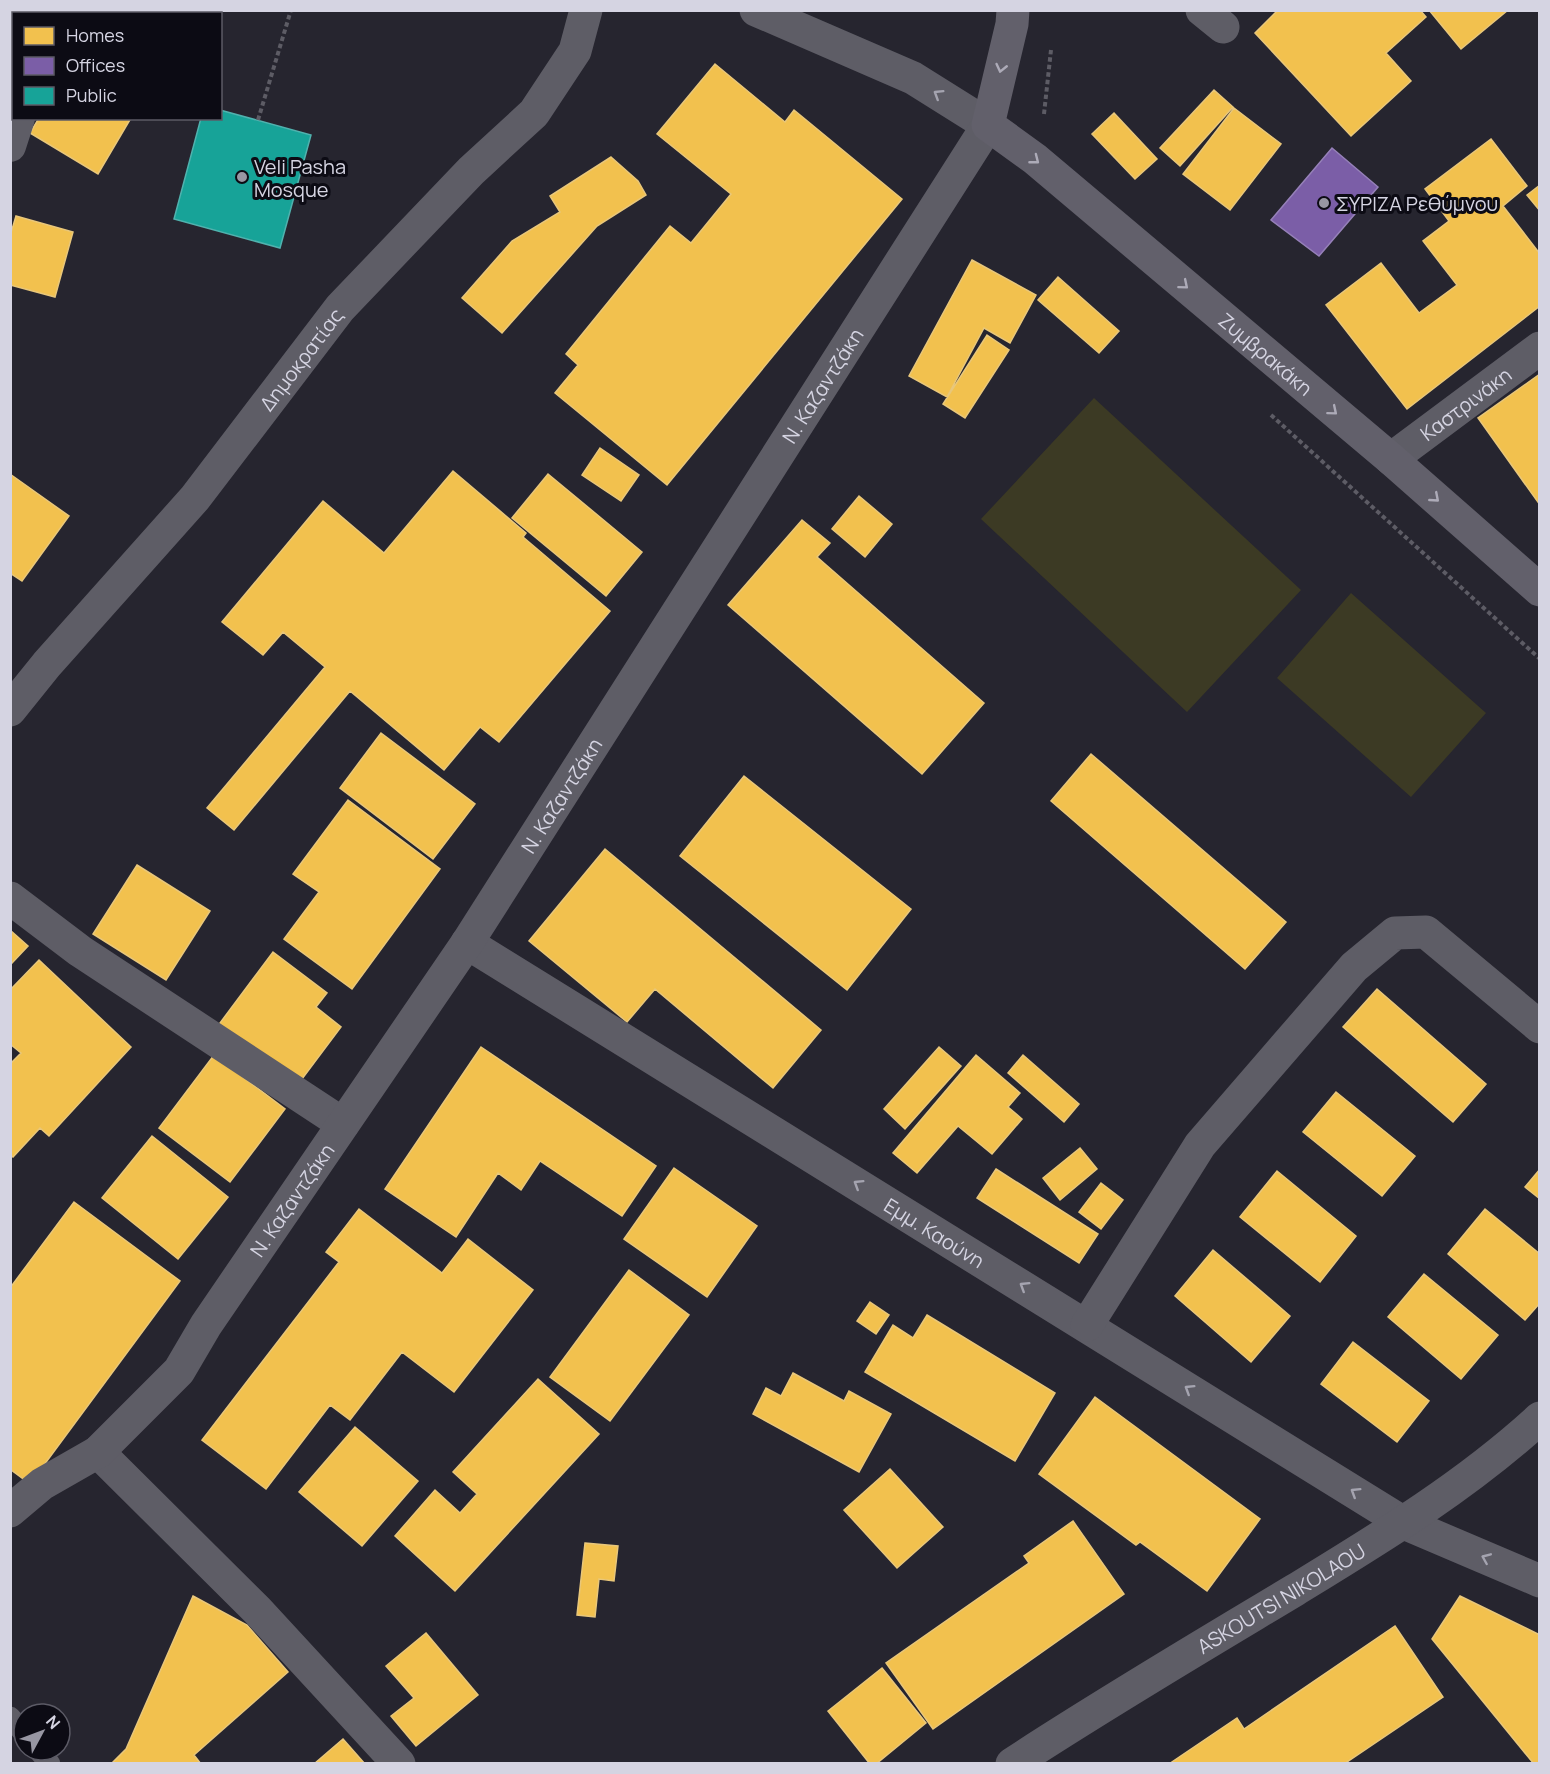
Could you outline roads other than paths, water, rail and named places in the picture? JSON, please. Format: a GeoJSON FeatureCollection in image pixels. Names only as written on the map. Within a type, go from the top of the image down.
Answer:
{"type":"FeatureCollection","features":[{"type":"Feature","properties":{"kind":"main road","name":"Ν. Καζαντζάκη"},"geometry":{"type":"LineString","coordinates":[[988,125],[1012,24],[1013,10]]}},
{"type":"Feature","properties":{"kind":"main road","name":"Ζυμβρακάκη"},"geometry":{"type":"LineString","coordinates":[[988,125],[1035,159],[1391,459],[1539,590]]}},
{"type":"Feature","properties":{"kind":"street","name":"Δημοκρατίας"},"geometry":{"type":"LineString","coordinates":[[10,710],[47,664],[195,498],[340,308],[471,171],[534,113],[575,51],[586,10]]}},
{"type":"Feature","properties":{"kind":"street"},"geometry":{"type":"LineString","coordinates":[[756,10],[914,78],[988,125]]}},
{"type":"Feature","properties":{"kind":"street"},"geometry":{"type":"LineString","coordinates":[[10,146],[18,120]]}},
{"type":"Feature","properties":{"kind":"street","name":"Ν. Καζαντζάκη"},"geometry":{"type":"LineString","coordinates":[[10,1511],[42,1484],[98,1452],[179,1371],[206,1325],[467,943],[988,125]]}},
{"type":"Feature","properties":{"kind":"street","name":"Καστρινάκη"},"geometry":{"type":"LineString","coordinates":[[1391,459],[1539,348]]}},
{"type":"Feature","properties":{"kind":"street"},"geometry":{"type":"LineString","coordinates":[[10,898],[80,951],[344,1124]]}},
{"type":"Feature","properties":{"kind":"street"},"geometry":{"type":"LineString","coordinates":[[1087,1325],[1200,1144],[1354,967],[1395,933],[1426,932],[1539,1027]]}},
{"type":"Feature","properties":{"kind":"street","name":"Εμμ. Καούνη"},"geometry":{"type":"LineString","coordinates":[[467,943],[1404,1523],[1539,1581]]}},
{"type":"Feature","properties":{"kind":"street","name":"ASKOUTSI NIKOLAOU"},"geometry":{"type":"LineString","coordinates":[[1012,1764],[1078,1721],[1404,1523],[1512,1444],[1539,1418]]}},
{"type":"Feature","properties":{"kind":"street"},"geometry":{"type":"LineString","coordinates":[[98,1452],[257,1610],[399,1764]]}},
{"type":"Feature","properties":{"kind":"place","name":"Veli Pasha Mosque"},"geometry":{"type":"Point","coordinates":[242,177]}},
{"type":"Feature","properties":{"kind":"place","name":"ΣΥΡΙΖΑ Ρεθύμνου"},"geometry":{"type":"Point","coordinates":[1324,203]}}]}
